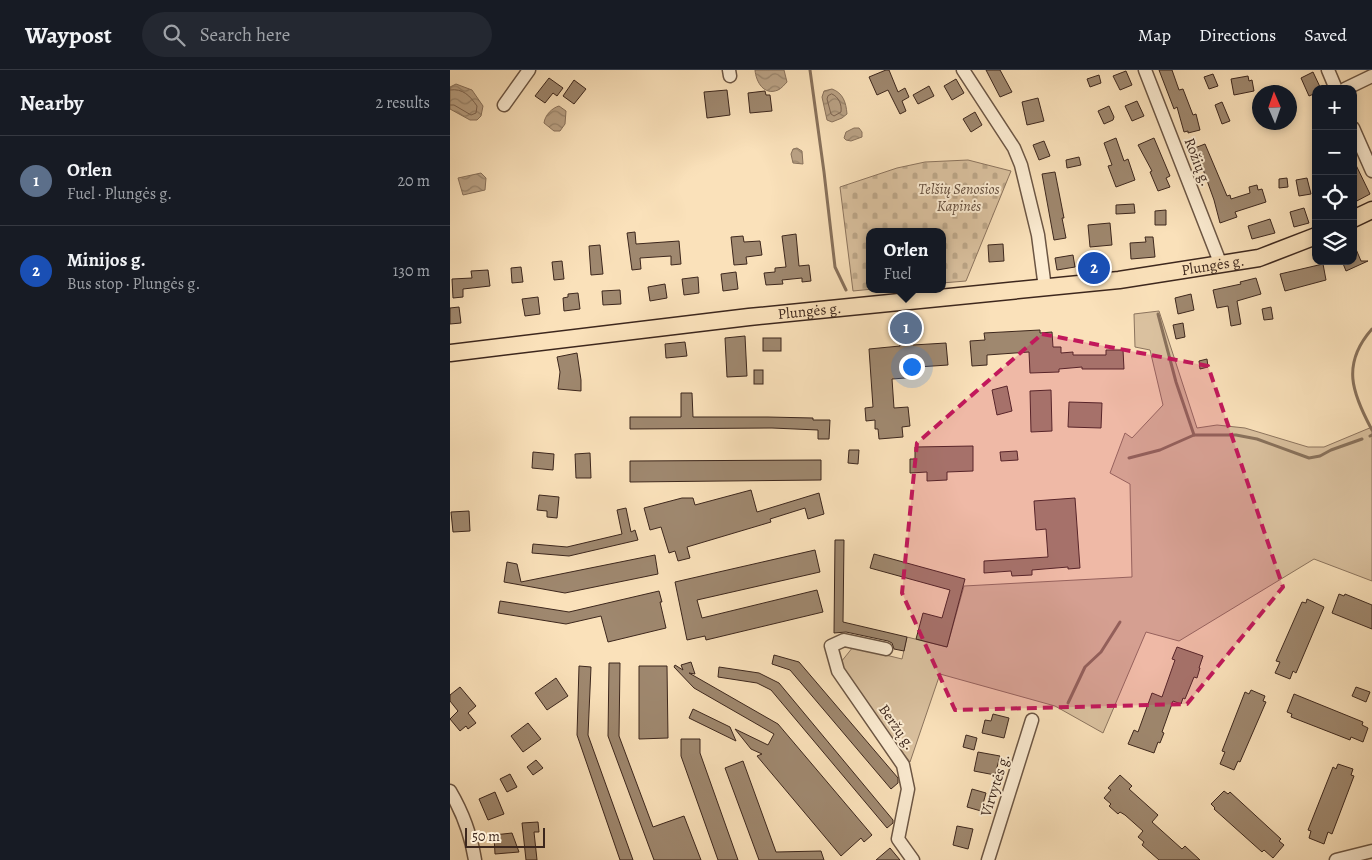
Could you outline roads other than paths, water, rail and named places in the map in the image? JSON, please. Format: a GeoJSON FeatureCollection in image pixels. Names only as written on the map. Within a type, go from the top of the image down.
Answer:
{"type":"FeatureCollection","features":[{"type":"Feature","properties":{"kind":"main road"},"geometry":{"type":"LineString","coordinates":[[1357,217],[1372,210]]}},
{"type":"Feature","properties":{"kind":"main road","name":"Plungės g."},"geometry":{"type":"LineString","coordinates":[[450,353],[749,317],[1119,280],[1259,258],[1312,238]]}},
{"type":"Feature","properties":{"kind":"street"},"geometry":{"type":"LineString","coordinates":[[504,105],[528,70]]}},
{"type":"Feature","properties":{"kind":"street"},"geometry":{"type":"LineString","coordinates":[[963,70],[1014,148],[1038,235],[1046,288]]}},
{"type":"Feature","properties":{"kind":"street","name":"Rožių g."},"geometry":{"type":"LineString","coordinates":[[1145,70],[1221,265]]}},
{"type":"Feature","properties":{"kind":"street"},"geometry":{"type":"LineString","coordinates":[[1328,70],[1334,85]]}},
{"type":"Feature","properties":{"kind":"street"},"geometry":{"type":"LineString","coordinates":[[1353,85],[1372,76]]}},
{"type":"Feature","properties":{"kind":"street"},"geometry":{"type":"LineString","coordinates":[[1354,130],[1372,171]]}},
{"type":"Feature","properties":{"kind":"street","name":"Beržų g."},"geometry":{"type":"LineString","coordinates":[[886,648],[844,640],[831,646],[838,671],[903,765],[908,789],[898,839],[914,860]]}},
{"type":"Feature","properties":{"kind":"street","name":"Virvytės g."},"geometry":{"type":"LineString","coordinates":[[988,860],[1032,720]]}},
{"type":"Feature","properties":{"kind":"street"},"geometry":{"type":"LineString","coordinates":[[450,791],[468,829],[475,860]]}},
{"type":"Feature","properties":{"kind":"street"},"geometry":{"type":"LineString","coordinates":[[1336,860],[1372,851]]}},
{"type":"Feature","properties":{"kind":"water"},"geometry":{"type":"Polygon","coordinates":[[[755,70],[784,70],[787,82],[779,89],[769,91],[759,83],[755,70]]]}},
{"type":"Feature","properties":{"kind":"water"},"geometry":{"type":"Polygon","coordinates":[[[456,84],[472,90],[483,106],[481,116],[477,120],[470,120],[450,109],[450,87],[456,84]]]}},
{"type":"Feature","properties":{"kind":"water"},"geometry":{"type":"Polygon","coordinates":[[[832,89],[843,98],[847,114],[832,122],[827,120],[822,97],[824,91],[832,89]]]}},
{"type":"Feature","properties":{"kind":"water"},"geometry":{"type":"Polygon","coordinates":[[[559,106],[566,111],[565,124],[560,131],[554,131],[544,123],[549,112],[559,106]]]}},
{"type":"Feature","properties":{"kind":"water"},"geometry":{"type":"Polygon","coordinates":[[[859,128],[862,132],[862,137],[851,141],[846,140],[844,138],[846,132],[859,128]]]}},
{"type":"Feature","properties":{"kind":"water"},"geometry":{"type":"Polygon","coordinates":[[[797,148],[802,151],[803,164],[793,163],[791,154],[793,149],[797,148]]]}},
{"type":"Feature","properties":{"kind":"water"},"geometry":{"type":"Polygon","coordinates":[[[481,173],[486,178],[485,190],[463,195],[458,178],[481,173]]]}},
{"type":"Feature","properties":{"kind":"waterway"},"geometry":{"type":"LineString","coordinates":[[810,70],[835,267],[846,290]]}},
{"type":"Feature","properties":{"kind":"waterway"},"geometry":{"type":"LineString","coordinates":[[1158,314],[1176,382],[1194,435]]}},
{"type":"Feature","properties":{"kind":"waterway"},"geometry":{"type":"LineString","coordinates":[[1372,329],[1362,342],[1356,354],[1353,367],[1355,391],[1359,404],[1372,430]]}},
{"type":"Feature","properties":{"kind":"waterway"},"geometry":{"type":"LineString","coordinates":[[1129,458],[1160,450],[1194,435],[1236,435],[1257,439],[1309,458],[1320,456],[1362,439]]}},
{"type":"Feature","properties":{"kind":"waterway"},"geometry":{"type":"LineString","coordinates":[[1068,703],[1085,667],[1101,652],[1120,622]]}},
{"type":"Feature","properties":{"kind":"place","name":"Minijos g."},"geometry":{"type":"Point","coordinates":[1094,268]}},
{"type":"Feature","properties":{"kind":"place","name":"Orlen"},"geometry":{"type":"Point","coordinates":[906,328]}},
{"type":"Feature","properties":{"kind":"park label","name":"Telšių Senosios Kapinės"},"geometry":{"type":"Point","coordinates":[959,198]}}]}
